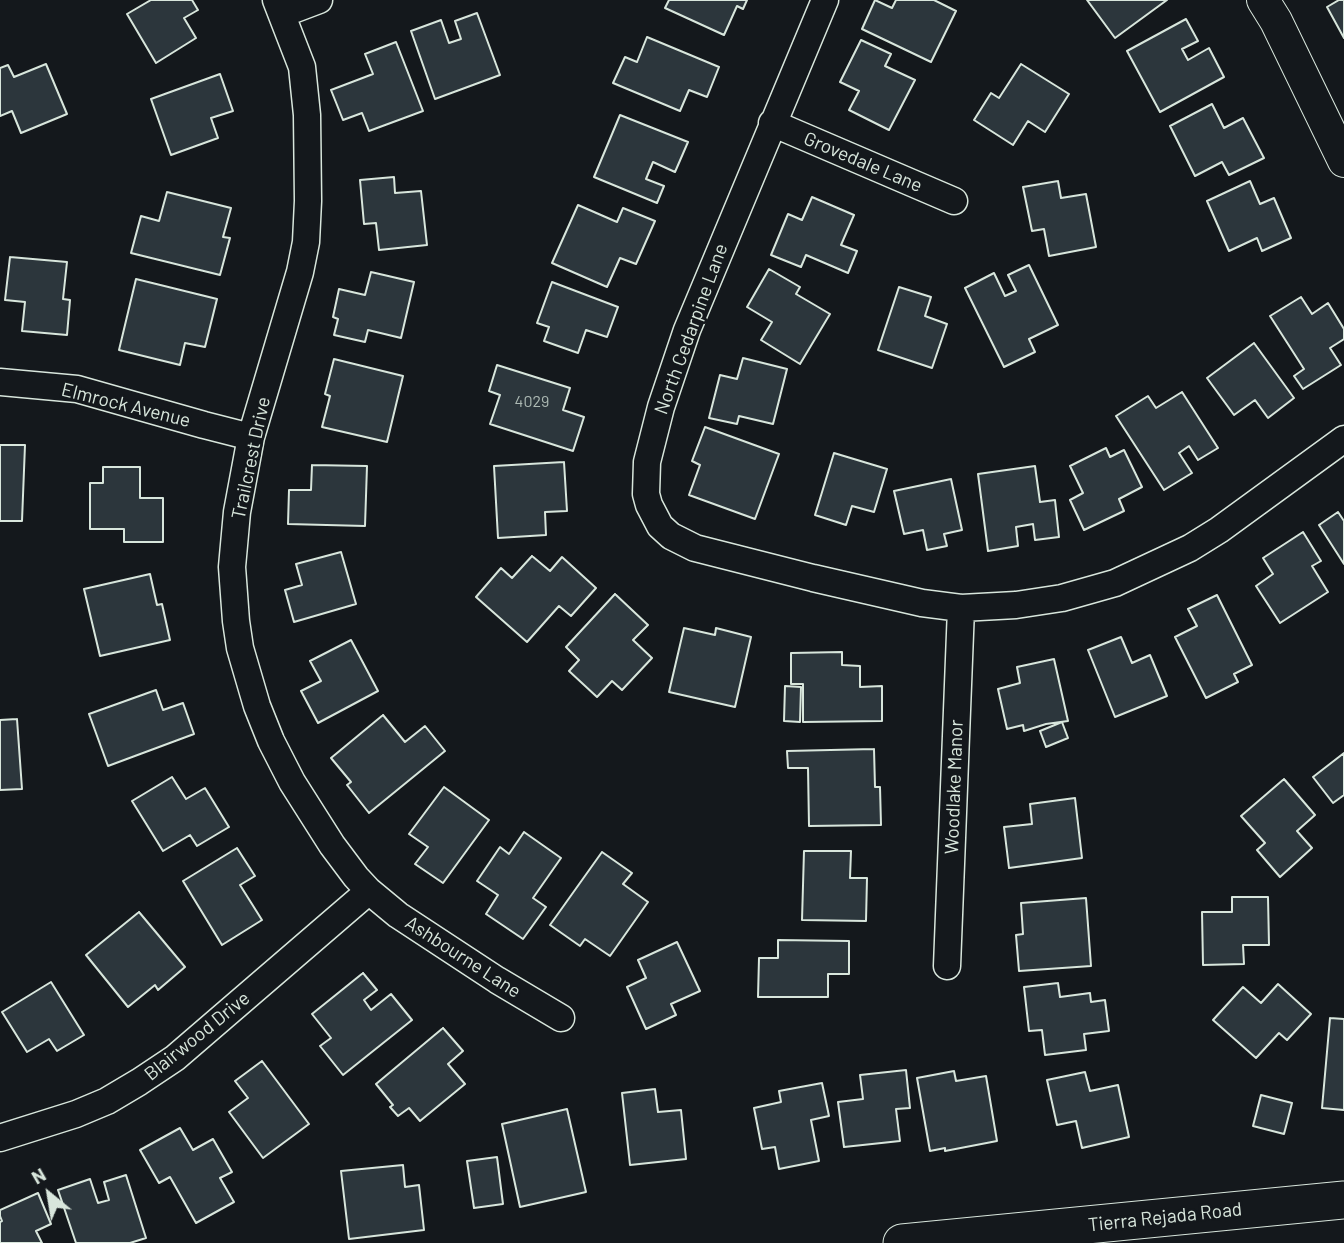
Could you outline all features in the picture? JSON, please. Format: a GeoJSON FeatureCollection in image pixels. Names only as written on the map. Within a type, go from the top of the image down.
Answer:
{"type":"FeatureCollection","features":[{"type":"Feature","properties":{"kind":"main road","name":"Tierra Rejada Road"},"geometry":{"type":"LineString","coordinates":[[902,1243],[1344,1200]]}},
{"type":"Feature","properties":{"kind":"street"},"geometry":{"type":"LineString","coordinates":[[279,7],[319,0]]}},
{"type":"Feature","properties":{"kind":"street","name":"North Cedarpine Lane"},"geometry":{"type":"LineString","coordinates":[[825,0],[682,342],[661,407],[647,462],[646,494],[660,526],[671,536],[695,548],[922,603],[961,608],[1016,605],[1062,598],[1115,583],[1190,548],[1344,439]]}},
{"type":"Feature","properties":{"kind":"street"},"geometry":{"type":"LineString","coordinates":[[1263,0],[1276,21],[1344,160]]}},
{"type":"Feature","properties":{"kind":"street","name":"Trailcrest Drive"},"geometry":{"type":"LineString","coordinates":[[279,7],[302,67],[307,115],[306,242],[300,272],[251,436],[237,512],[232,567],[236,621],[240,648],[257,706],[271,741],[292,782],[332,845],[369,891]]}},
{"type":"Feature","properties":{"kind":"street","name":"Grovedale Lane"},"geometry":{"type":"LineString","coordinates":[[772,123],[954,201]]}},
{"type":"Feature","properties":{"kind":"street","name":"Elmrock Avenue"},"geometry":{"type":"LineString","coordinates":[[0,382],[77,389],[251,436]]}},
{"type":"Feature","properties":{"kind":"street","name":"Woodlake Manor"},"geometry":{"type":"LineString","coordinates":[[947,966],[961,608]]}},
{"type":"Feature","properties":{"kind":"street","name":"Ashbourne Lane"},"geometry":{"type":"LineString","coordinates":[[369,891],[398,915],[561,1018]]}},
{"type":"Feature","properties":{"kind":"street","name":"Blairwood Drive"},"geometry":{"type":"LineString","coordinates":[[0,1138],[76,1114],[107,1101],[166,1064],[369,891]]}},
{"type":"Feature","properties":{"kind":"building"},"geometry":{"type":"Polygon","coordinates":[[[151,0],[192,0],[198,10],[184,18],[196,38],[156,63],[127,14],[151,0]]]}},
{"type":"Feature","properties":{"kind":"building"},"geometry":{"type":"Polygon","coordinates":[[[669,0],[747,0],[743,9],[737,6],[724,35],[665,8],[669,0]]]}},
{"type":"Feature","properties":{"kind":"building"},"geometry":{"type":"Polygon","coordinates":[[[875,0],[892,8],[896,0],[934,0],[956,11],[931,62],[862,29],[875,0]]]}},
{"type":"Feature","properties":{"kind":"building"},"geometry":{"type":"Polygon","coordinates":[[[1087,0],[1167,0],[1115,38],[1087,0]]]}},
{"type":"Feature","properties":{"kind":"building"},"geometry":{"type":"Polygon","coordinates":[[[1344,0],[1344,38],[1327,7],[1344,0]]]}},
{"type":"Feature","properties":{"kind":"building"},"geometry":{"type":"Polygon","coordinates":[[[477,13],[500,75],[435,99],[411,31],[441,20],[449,43],[461,39],[455,21],[477,13]]]}},
{"type":"Feature","properties":{"kind":"building"},"geometry":{"type":"Polygon","coordinates":[[[1186,19],[1198,41],[1182,49],[1188,60],[1209,48],[1224,77],[1160,112],[1127,51],[1186,19]]]}},
{"type":"Feature","properties":{"kind":"building"},"geometry":{"type":"Polygon","coordinates":[[[647,37],[719,67],[707,97],[689,90],[680,111],[613,83],[625,57],[637,62],[647,37]]]}},
{"type":"Feature","properties":{"kind":"building"},"geometry":{"type":"Polygon","coordinates":[[[861,40],[891,54],[885,66],[915,80],[889,130],[849,110],[859,91],[840,82],[861,40]]]}},
{"type":"Feature","properties":{"kind":"building"},"geometry":{"type":"Polygon","coordinates":[[[396,42],[423,111],[369,131],[362,113],[343,120],[331,90],[373,74],[365,54],[396,42]]]}},
{"type":"Feature","properties":{"kind":"building"},"geometry":{"type":"Polygon","coordinates":[[[46,64],[67,114],[21,133],[12,111],[0,116],[0,68],[8,65],[14,77],[46,64]]]}},
{"type":"Feature","properties":{"kind":"building"},"geometry":{"type":"Polygon","coordinates":[[[1021,64],[1069,94],[1045,132],[1028,121],[1013,145],[974,120],[991,93],[999,98],[1021,64]]]}},
{"type":"Feature","properties":{"kind":"building"},"geometry":{"type":"Polygon","coordinates":[[[220,74],[233,111],[211,118],[218,138],[171,155],[151,99],[220,74]]]}},
{"type":"Feature","properties":{"kind":"building"},"geometry":{"type":"Polygon","coordinates":[[[1212,104],[1224,128],[1243,118],[1264,158],[1229,175],[1222,162],[1195,176],[1170,126],[1212,104]]]}},
{"type":"Feature","properties":{"kind":"building"},"geometry":{"type":"Polygon","coordinates":[[[620,115],[688,142],[675,172],[653,162],[646,179],[664,186],[657,203],[594,177],[620,115]]]}},
{"type":"Feature","properties":{"kind":"building"},"geometry":{"type":"Polygon","coordinates":[[[394,177],[395,193],[421,191],[427,245],[379,250],[376,223],[364,224],[360,180],[394,177]]]}},
{"type":"Feature","properties":{"kind":"building"},"geometry":{"type":"Polygon","coordinates":[[[1058,181],[1061,198],[1086,194],[1096,247],[1049,256],[1044,229],[1032,231],[1023,187],[1058,181]]]}},
{"type":"Feature","properties":{"kind":"building"},"geometry":{"type":"Polygon","coordinates":[[[1250,181],[1260,204],[1274,198],[1291,238],[1262,251],[1257,238],[1229,251],[1207,201],[1250,181]]]}},
{"type":"Feature","properties":{"kind":"building"},"geometry":{"type":"Polygon","coordinates":[[[167,192],[231,208],[223,237],[230,238],[220,275],[131,253],[141,216],[159,221],[167,192]]]}},
{"type":"Feature","properties":{"kind":"building"},"geometry":{"type":"Polygon","coordinates":[[[812,197],[854,215],[841,245],[857,251],[848,273],[806,255],[801,267],[771,255],[788,214],[802,220],[812,197]]]}},
{"type":"Feature","properties":{"kind":"building"},"geometry":{"type":"Polygon","coordinates":[[[578,205],[617,222],[623,208],[655,221],[636,264],[620,258],[607,287],[552,263],[578,205]]]}},
{"type":"Feature","properties":{"kind":"building"},"geometry":{"type":"Polygon","coordinates":[[[10,257],[67,262],[63,299],[70,300],[67,335],[22,331],[25,302],[5,300],[10,257]]]}},
{"type":"Feature","properties":{"kind":"building"},"geometry":{"type":"Polygon","coordinates":[[[1029,265],[1058,325],[1029,339],[1035,352],[1004,367],[965,288],[994,273],[1005,296],[1016,291],[1008,275],[1029,265]]]}},
{"type":"Feature","properties":{"kind":"building"},"geometry":{"type":"Polygon","coordinates":[[[769,269],[800,287],[796,294],[830,314],[800,364],[761,340],[772,322],[747,307],[769,269]]]}},
{"type":"Feature","properties":{"kind":"building"},"geometry":{"type":"Polygon","coordinates":[[[371,272],[414,282],[401,338],[368,330],[365,342],[334,335],[338,319],[333,317],[339,289],[365,295],[371,272]]]}},
{"type":"Feature","properties":{"kind":"building"},"geometry":{"type":"Polygon","coordinates":[[[136,279],[217,299],[205,347],[185,343],[180,365],[119,350],[136,279]]]}},
{"type":"Feature","properties":{"kind":"building"},"geometry":{"type":"Polygon","coordinates":[[[552,282],[618,307],[607,337],[586,330],[578,353],[544,341],[549,327],[537,323],[552,282]]]}},
{"type":"Feature","properties":{"kind":"building"},"geometry":{"type":"Polygon","coordinates":[[[899,287],[931,297],[925,316],[947,324],[932,368],[878,350],[899,287]]]}},
{"type":"Feature","properties":{"kind":"building"},"geometry":{"type":"Polygon","coordinates":[[[1301,297],[1312,314],[1328,303],[1344,329],[1344,339],[1330,348],[1341,365],[1303,389],[1294,376],[1304,369],[1270,316],[1301,297]]]}},
{"type":"Feature","properties":{"kind":"building"},"geometry":{"type":"Polygon","coordinates":[[[1254,343],[1294,398],[1268,418],[1255,400],[1234,415],[1207,378],[1254,343]]]}},
{"type":"Feature","properties":{"kind":"building"},"geometry":{"type":"Polygon","coordinates":[[[743,358],[787,369],[773,424],[739,416],[737,424],[709,418],[720,375],[737,379],[743,358]]]}},
{"type":"Feature","properties":{"kind":"building"},"geometry":{"type":"Polygon","coordinates":[[[334,359],[403,376],[387,442],[322,427],[330,396],[325,394],[334,359]]]}},
{"type":"Feature","properties":{"kind":"building"},"geometry":{"type":"Polygon","coordinates":[[[497,365],[570,388],[563,410],[584,417],[573,451],[490,424],[500,395],[489,391],[497,365]]]}},
{"type":"Feature","properties":{"kind":"building"},"geometry":{"type":"Polygon","coordinates":[[[1182,392],[1218,448],[1198,460],[1189,446],[1179,453],[1192,473],[1164,490],[1116,416],[1148,396],[1156,408],[1182,392]]]}},
{"type":"Feature","properties":{"kind":"building"},"geometry":{"type":"Polygon","coordinates":[[[705,427],[779,454],[755,519],[689,495],[700,465],[692,461],[705,427]]]}},
{"type":"Feature","properties":{"kind":"building"},"geometry":{"type":"Polygon","coordinates":[[[0,445],[25,445],[22,521],[0,521],[0,445]]]}},
{"type":"Feature","properties":{"kind":"building"},"geometry":{"type":"Polygon","coordinates":[[[1106,448],[1110,457],[1124,450],[1142,487],[1119,499],[1124,511],[1084,530],[1070,500],[1083,493],[1070,466],[1106,448]]]}},
{"type":"Feature","properties":{"kind":"building"},"geometry":{"type":"Polygon","coordinates":[[[834,453],[887,469],[874,512],[852,506],[846,525],[815,515],[834,453]]]}},
{"type":"Feature","properties":{"kind":"building"},"geometry":{"type":"Polygon","coordinates":[[[564,462],[567,511],[545,512],[546,535],[498,538],[494,466],[564,462]]]}},
{"type":"Feature","properties":{"kind":"building"},"geometry":{"type":"Polygon","coordinates":[[[312,465],[367,466],[365,526],[288,524],[289,490],[311,490],[312,465]]]}},
{"type":"Feature","properties":{"kind":"building"},"geometry":{"type":"Polygon","coordinates":[[[1035,466],[1040,502],[1055,500],[1059,537],[1035,540],[1033,524],[1016,527],[1018,546],[988,551],[978,474],[1035,466]]]}},
{"type":"Feature","properties":{"kind":"building"},"geometry":{"type":"Polygon","coordinates":[[[103,467],[140,467],[140,498],[163,498],[163,542],[124,542],[124,529],[90,529],[90,483],[103,483],[103,467]]]}},
{"type":"Feature","properties":{"kind":"building"},"geometry":{"type":"Polygon","coordinates":[[[951,479],[962,530],[944,534],[947,546],[927,550],[923,530],[904,534],[894,491],[951,479]]]}},
{"type":"Feature","properties":{"kind":"building"},"geometry":{"type":"Polygon","coordinates":[[[1338,512],[1344,521],[1344,564],[1319,525],[1338,512]]]}},
{"type":"Feature","properties":{"kind":"building"},"geometry":{"type":"Polygon","coordinates":[[[1303,532],[1321,561],[1312,566],[1328,592],[1280,623],[1256,586],[1273,574],[1263,558],[1303,532]]]}},
{"type":"Feature","properties":{"kind":"building"},"geometry":{"type":"Polygon","coordinates":[[[341,552],[356,604],[294,622],[285,590],[302,585],[296,564],[341,552]]]}},
{"type":"Feature","properties":{"kind":"building"},"geometry":{"type":"Polygon","coordinates":[[[532,556],[550,571],[562,557],[596,588],[571,616],[559,606],[527,642],[476,597],[501,568],[512,578],[532,556]]]}},
{"type":"Feature","properties":{"kind":"building"},"geometry":{"type":"Polygon","coordinates":[[[150,574],[157,605],[162,604],[170,640],[100,656],[84,589],[150,574]]]}},
{"type":"Feature","properties":{"kind":"building"},"geometry":{"type":"Polygon","coordinates":[[[615,594],[648,625],[633,640],[652,658],[622,690],[612,681],[597,697],[569,671],[579,660],[566,647],[615,594]]]}},
{"type":"Feature","properties":{"kind":"building"},"geometry":{"type":"Polygon","coordinates":[[[1217,595],[1252,665],[1234,674],[1238,682],[1206,698],[1175,637],[1197,626],[1188,609],[1217,595]]]}},
{"type":"Feature","properties":{"kind":"building"},"geometry":{"type":"Polygon","coordinates":[[[684,628],[715,635],[716,628],[751,637],[735,707],[669,692],[684,628]]]}},
{"type":"Feature","properties":{"kind":"building"},"geometry":{"type":"Polygon","coordinates":[[[1121,637],[1132,663],[1150,655],[1167,696],[1115,717],[1088,650],[1121,637]]]}},
{"type":"Feature","properties":{"kind":"building"},"geometry":{"type":"Polygon","coordinates":[[[351,640],[378,691],[318,723],[301,691],[321,681],[310,661],[351,640]]]}},
{"type":"Feature","properties":{"kind":"building"},"geometry":{"type":"Polygon","coordinates":[[[842,652],[842,665],[860,666],[860,687],[882,686],[882,721],[803,722],[803,684],[791,684],[791,653],[842,652]]]}},
{"type":"Feature","properties":{"kind":"building"},"geometry":{"type":"Polygon","coordinates":[[[1054,659],[1068,721],[1024,731],[1023,725],[1007,729],[998,689],[1020,683],[1017,667],[1054,659]]]}},
{"type":"Feature","properties":{"kind":"building"},"geometry":{"type":"Polygon","coordinates":[[[785,686],[801,687],[800,722],[784,721],[785,686]]]}},
{"type":"Feature","properties":{"kind":"building"},"geometry":{"type":"Polygon","coordinates":[[[156,690],[163,710],[183,703],[194,734],[108,766],[89,714],[156,690]]]}},
{"type":"Feature","properties":{"kind":"building"},"geometry":{"type":"Polygon","coordinates":[[[383,715],[405,742],[425,726],[445,751],[369,813],[347,785],[351,782],[331,758],[383,715]]]}},
{"type":"Feature","properties":{"kind":"building"},"geometry":{"type":"Polygon","coordinates":[[[17,719],[22,789],[0,790],[0,720],[17,719]]]}},
{"type":"Feature","properties":{"kind":"building"},"geometry":{"type":"Polygon","coordinates":[[[1062,722],[1068,738],[1046,747],[1040,731],[1062,722]]]}},
{"type":"Feature","properties":{"kind":"building"},"geometry":{"type":"Polygon","coordinates":[[[874,749],[875,787],[880,787],[881,825],[809,826],[808,768],[788,768],[787,751],[874,749]]]}},
{"type":"Feature","properties":{"kind":"building"},"geometry":{"type":"Polygon","coordinates":[[[1344,753],[1344,795],[1333,803],[1313,777],[1344,753]]]}},
{"type":"Feature","properties":{"kind":"building"},"geometry":{"type":"Polygon","coordinates":[[[172,777],[186,799],[205,788],[229,827],[197,846],[190,835],[163,851],[132,801],[172,777]]]}},
{"type":"Feature","properties":{"kind":"building"},"geometry":{"type":"Polygon","coordinates":[[[1284,779],[1315,815],[1297,831],[1312,848],[1280,877],[1257,850],[1265,843],[1241,816],[1284,779]]]}},
{"type":"Feature","properties":{"kind":"building"},"geometry":{"type":"Polygon","coordinates":[[[444,787],[489,820],[443,883],[415,864],[428,847],[409,834],[444,787]]]}},
{"type":"Feature","properties":{"kind":"building"},"geometry":{"type":"Polygon","coordinates":[[[1075,798],[1082,858],[1009,868],[1004,827],[1032,824],[1030,804],[1075,798]]]}},
{"type":"Feature","properties":{"kind":"building"},"geometry":{"type":"Polygon","coordinates":[[[524,832],[561,858],[533,898],[546,907],[523,939],[486,914],[498,895],[477,881],[500,847],[509,854],[524,832]]]}},
{"type":"Feature","properties":{"kind":"building"},"geometry":{"type":"Polygon","coordinates":[[[237,848],[255,876],[240,885],[262,920],[222,945],[183,881],[237,848]]]}},
{"type":"Feature","properties":{"kind":"building"},"geometry":{"type":"Polygon","coordinates":[[[804,851],[851,851],[850,878],[867,878],[866,921],[802,920],[804,851]]]}},
{"type":"Feature","properties":{"kind":"building"},"geometry":{"type":"Polygon","coordinates":[[[602,852],[632,873],[623,884],[648,902],[610,956],[585,939],[580,946],[550,925],[602,852]]]}},
{"type":"Feature","properties":{"kind":"building"},"geometry":{"type":"Polygon","coordinates":[[[1232,897],[1268,897],[1269,945],[1243,945],[1244,964],[1203,965],[1202,912],[1232,912],[1232,897]]]}},
{"type":"Feature","properties":{"kind":"building"},"geometry":{"type":"Polygon","coordinates":[[[1086,898],[1091,966],[1019,971],[1016,935],[1023,934],[1021,903],[1086,898]]]}},
{"type":"Feature","properties":{"kind":"building"},"geometry":{"type":"Polygon","coordinates":[[[139,912],[185,967],[158,990],[155,985],[128,1007],[86,955],[139,912]]]}},
{"type":"Feature","properties":{"kind":"building"},"geometry":{"type":"Polygon","coordinates":[[[778,940],[849,941],[849,974],[828,974],[828,997],[758,997],[759,958],[778,958],[778,940]]]}},
{"type":"Feature","properties":{"kind":"building"},"geometry":{"type":"Polygon","coordinates":[[[677,942],[700,991],[671,1004],[676,1015],[646,1029],[627,987],[646,978],[638,960],[677,942]]]}},
{"type":"Feature","properties":{"kind":"building"},"geometry":{"type":"Polygon","coordinates":[[[363,973],[377,990],[364,1000],[371,1010],[391,994],[412,1020],[343,1075],[320,1046],[331,1038],[312,1014],[363,973]]]}},
{"type":"Feature","properties":{"kind":"building"},"geometry":{"type":"Polygon","coordinates":[[[51,982],[84,1035],[57,1051],[49,1039],[27,1052],[2,1012],[51,982]]]}},
{"type":"Feature","properties":{"kind":"building"},"geometry":{"type":"Polygon","coordinates":[[[1058,983],[1060,997],[1090,993],[1091,1002],[1105,1000],[1109,1031],[1084,1034],[1086,1050],[1045,1055],[1042,1030],[1029,1031],[1024,987],[1058,983]]]}},
{"type":"Feature","properties":{"kind":"building"},"geometry":{"type":"Polygon","coordinates":[[[1278,984],[1311,1014],[1287,1040],[1279,1033],[1256,1058],[1213,1020],[1243,987],[1261,1003],[1278,984]]]}},
{"type":"Feature","properties":{"kind":"building"},"geometry":{"type":"Polygon","coordinates":[[[1330,1018],[1344,1019],[1344,1110],[1322,1108],[1330,1018]]]}},
{"type":"Feature","properties":{"kind":"building"},"geometry":{"type":"Polygon","coordinates":[[[443,1028],[463,1051],[448,1064],[465,1084],[420,1121],[409,1108],[398,1116],[390,1107],[393,1105],[376,1084],[443,1028]]]}},
{"type":"Feature","properties":{"kind":"building"},"geometry":{"type":"Polygon","coordinates":[[[262,1061],[309,1124],[263,1158],[229,1112],[248,1098],[235,1081],[262,1061]]]}},
{"type":"Feature","properties":{"kind":"building"},"geometry":{"type":"Polygon","coordinates":[[[906,1070],[910,1108],[896,1109],[900,1141],[844,1147],[838,1102],[863,1099],[860,1075],[906,1070]]]}},
{"type":"Feature","properties":{"kind":"building"},"geometry":{"type":"Polygon","coordinates":[[[954,1071],[956,1081],[986,1076],[997,1141],[945,1151],[945,1148],[930,1151],[917,1078],[954,1071]]]}},
{"type":"Feature","properties":{"kind":"building"},"geometry":{"type":"Polygon","coordinates":[[[1085,1072],[1090,1091],[1118,1085],[1129,1137],[1082,1148],[1076,1121],[1057,1125],[1047,1080],[1085,1072]]]}},
{"type":"Feature","properties":{"kind":"building"},"geometry":{"type":"Polygon","coordinates":[[[822,1083],[829,1116],[811,1120],[819,1161],[779,1169],[775,1147],[762,1149],[754,1108],[781,1102],[779,1091],[822,1083]]]}},
{"type":"Feature","properties":{"kind":"building"},"geometry":{"type":"Polygon","coordinates":[[[655,1089],[658,1112],[681,1110],[686,1159],[630,1165],[622,1093],[655,1089]]]}},
{"type":"Feature","properties":{"kind":"building"},"geometry":{"type":"Polygon","coordinates":[[[1261,1095],[1292,1103],[1284,1134],[1253,1126],[1261,1095]]]}},
{"type":"Feature","properties":{"kind":"building"},"geometry":{"type":"Polygon","coordinates":[[[567,1109],[586,1192],[520,1207],[502,1124],[567,1109]]]}},
{"type":"Feature","properties":{"kind":"building"},"geometry":{"type":"Polygon","coordinates":[[[180,1128],[193,1150],[213,1139],[232,1172],[220,1178],[234,1202],[196,1223],[170,1177],[159,1183],[140,1150],[180,1128]]]}},
{"type":"Feature","properties":{"kind":"building"},"geometry":{"type":"Polygon","coordinates":[[[497,1157],[503,1204],[474,1208],[467,1161],[497,1157]]]}},
{"type":"Feature","properties":{"kind":"building"},"geometry":{"type":"Polygon","coordinates":[[[403,1165],[405,1187],[419,1185],[424,1230],[349,1239],[341,1171],[403,1165]]]}},
{"type":"Feature","properties":{"kind":"building"},"geometry":{"type":"Polygon","coordinates":[[[126,1175],[146,1238],[130,1243],[76,1243],[58,1190],[90,1179],[98,1203],[109,1200],[104,1182],[126,1175]]]}},
{"type":"Feature","properties":{"kind":"building"},"geometry":{"type":"Polygon","coordinates":[[[38,1193],[51,1224],[36,1231],[42,1243],[0,1243],[0,1210],[38,1193]]]}}]}
